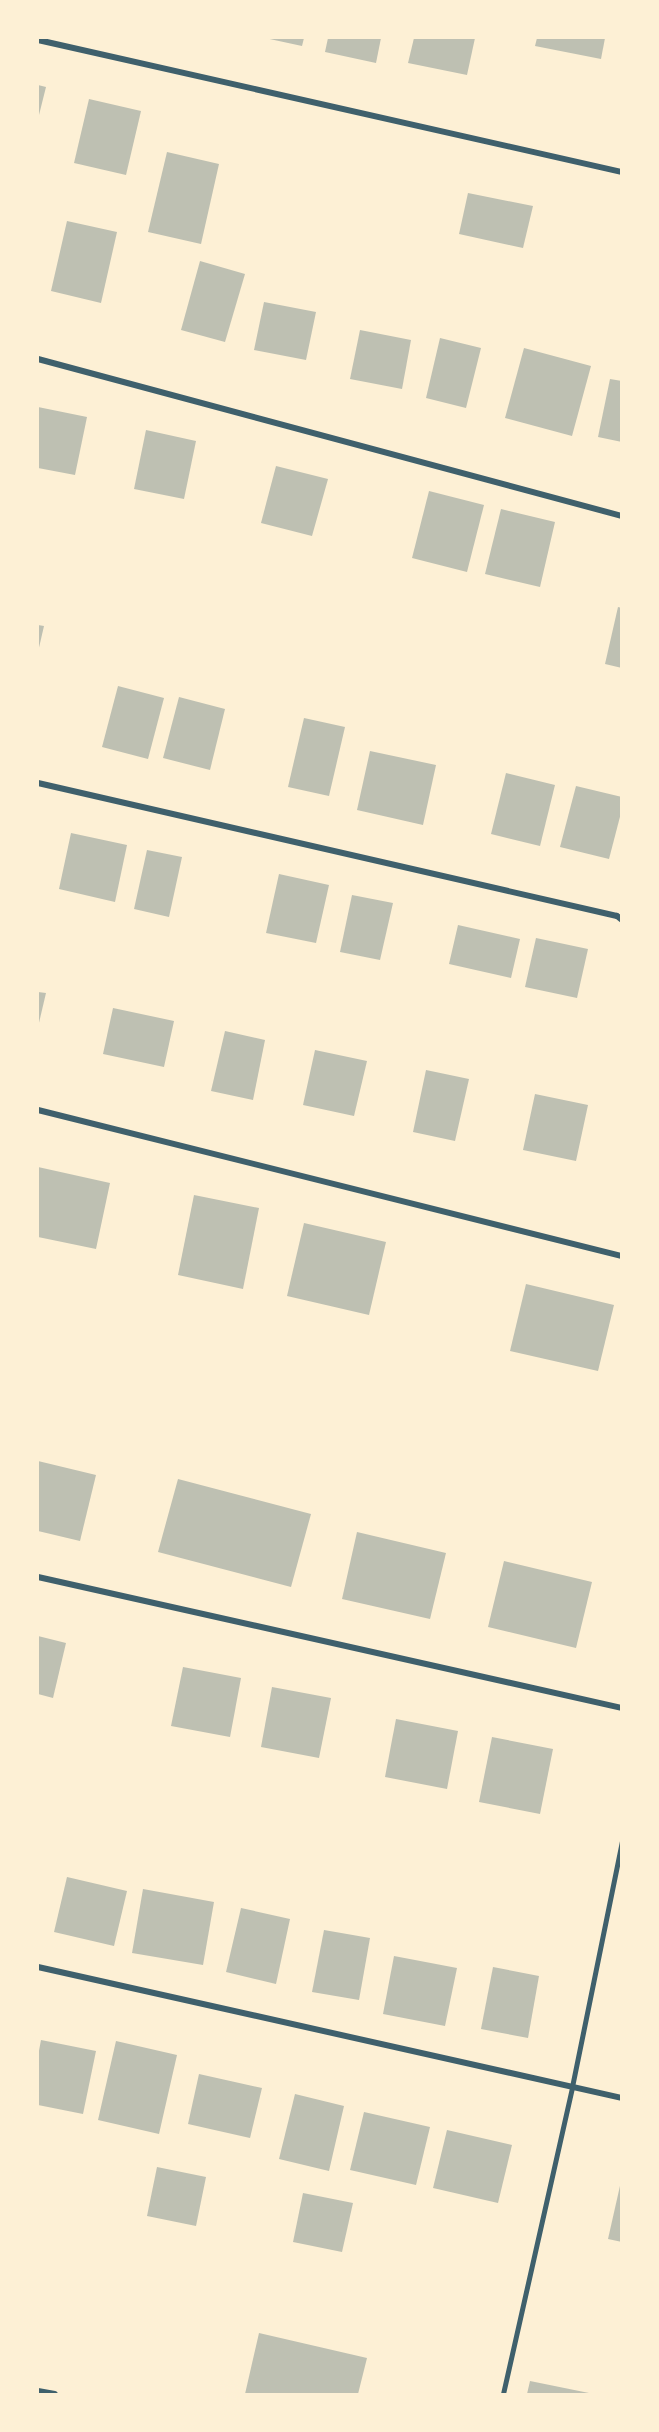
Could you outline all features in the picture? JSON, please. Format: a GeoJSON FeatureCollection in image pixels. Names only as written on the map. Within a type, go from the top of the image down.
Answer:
{"type":"FeatureCollection","features":[{"type":"Feature","properties":{"kind":"street"},"geometry":{"type":"LineString","coordinates":[[38,40],[621,172]]}},
{"type":"Feature","properties":{"kind":"street"},"geometry":{"type":"LineString","coordinates":[[38,359],[621,516]]}},
{"type":"Feature","properties":{"kind":"street"},"geometry":{"type":"LineString","coordinates":[[38,783],[619,918]]}},
{"type":"Feature","properties":{"kind":"street"},"geometry":{"type":"LineString","coordinates":[[38,1110],[621,1256]]}},
{"type":"Feature","properties":{"kind":"street"},"geometry":{"type":"LineString","coordinates":[[38,1577],[621,1708]]}},
{"type":"Feature","properties":{"kind":"street"},"geometry":{"type":"LineString","coordinates":[[38,1967],[621,2098]]}},
{"type":"Feature","properties":{"kind":"street"},"geometry":{"type":"LineString","coordinates":[[38,2391],[55,2394]]}},
{"type":"Feature","properties":{"kind":"lane"},"geometry":{"type":"LineString","coordinates":[[504,2394],[572,2087],[621,1841]]}},
{"type":"Feature","properties":{"kind":"building"},"geometry":{"type":"Polygon","coordinates":[[[265,38],[304,38],[302,46],[265,38]]]}},
{"type":"Feature","properties":{"kind":"building"},"geometry":{"type":"Polygon","coordinates":[[[328,38],[381,38],[376,63],[325,52],[328,38]]]}},
{"type":"Feature","properties":{"kind":"building"},"geometry":{"type":"Polygon","coordinates":[[[414,38],[475,38],[467,75],[408,63],[414,38]]]}},
{"type":"Feature","properties":{"kind":"building"},"geometry":{"type":"Polygon","coordinates":[[[537,38],[605,38],[601,59],[535,46],[537,38]]]}},
{"type":"Feature","properties":{"kind":"building"},"geometry":{"type":"Polygon","coordinates":[[[38,85],[46,87],[38,119],[38,85]]]}},
{"type":"Feature","properties":{"kind":"building"},"geometry":{"type":"Polygon","coordinates":[[[89,99],[141,111],[126,175],[74,163],[89,99]]]}},
{"type":"Feature","properties":{"kind":"building"},"geometry":{"type":"Polygon","coordinates":[[[167,152],[219,164],[201,244],[148,232],[167,152]]]}},
{"type":"Feature","properties":{"kind":"building"},"geometry":{"type":"Polygon","coordinates":[[[468,193],[533,206],[523,248],[459,234],[468,193]]]}},
{"type":"Feature","properties":{"kind":"building"},"geometry":{"type":"Polygon","coordinates":[[[67,221],[117,232],[101,303],[51,291],[67,221]]]}},
{"type":"Feature","properties":{"kind":"building"},"geometry":{"type":"Polygon","coordinates":[[[200,261],[245,274],[225,342],[181,330],[200,261]]]}},
{"type":"Feature","properties":{"kind":"building"},"geometry":{"type":"Polygon","coordinates":[[[264,302],[316,312],[306,360],[254,350],[264,302]]]}},
{"type":"Feature","properties":{"kind":"building"},"geometry":{"type":"Polygon","coordinates":[[[360,330],[411,340],[402,389],[350,379],[360,330]]]}},
{"type":"Feature","properties":{"kind":"building"},"geometry":{"type":"Polygon","coordinates":[[[440,338],[481,348],[466,408],[426,398],[440,338]]]}},
{"type":"Feature","properties":{"kind":"building"},"geometry":{"type":"Polygon","coordinates":[[[524,348],[591,366],[572,436],[505,418],[524,348]]]}},
{"type":"Feature","properties":{"kind":"building"},"geometry":{"type":"Polygon","coordinates":[[[610,379],[622,381],[622,442],[598,437],[610,379]]]}},
{"type":"Feature","properties":{"kind":"building"},"geometry":{"type":"Polygon","coordinates":[[[38,407],[87,417],[75,475],[38,468],[38,407]]]}},
{"type":"Feature","properties":{"kind":"building"},"geometry":{"type":"Polygon","coordinates":[[[146,430],[196,441],[184,499],[134,489],[146,430]]]}},
{"type":"Feature","properties":{"kind":"building"},"geometry":{"type":"Polygon","coordinates":[[[276,466],[328,479],[312,536],[261,523],[276,466]]]}},
{"type":"Feature","properties":{"kind":"building"},"geometry":{"type":"Polygon","coordinates":[[[429,491],[484,505],[467,572],[412,558],[429,491]]]}},
{"type":"Feature","properties":{"kind":"building"},"geometry":{"type":"Polygon","coordinates":[[[501,509],[555,522],[540,587],[485,574],[501,509]]]}},
{"type":"Feature","properties":{"kind":"building"},"geometry":{"type":"Polygon","coordinates":[[[618,607],[622,608],[622,668],[605,664],[618,607]]]}},
{"type":"Feature","properties":{"kind":"building"},"geometry":{"type":"Polygon","coordinates":[[[38,625],[44,626],[38,652],[38,625]]]}},
{"type":"Feature","properties":{"kind":"building"},"geometry":{"type":"Polygon","coordinates":[[[118,686],[164,698],[148,759],[102,747],[118,686]]]}},
{"type":"Feature","properties":{"kind":"building"},"geometry":{"type":"Polygon","coordinates":[[[179,697],[225,709],[210,770],[163,758],[179,697]]]}},
{"type":"Feature","properties":{"kind":"building"},"geometry":{"type":"Polygon","coordinates":[[[304,718],[345,727],[329,796],[288,787],[304,718]]]}},
{"type":"Feature","properties":{"kind":"building"},"geometry":{"type":"Polygon","coordinates":[[[370,751],[436,765],[423,825],[357,810],[370,751]]]}},
{"type":"Feature","properties":{"kind":"building"},"geometry":{"type":"Polygon","coordinates":[[[506,773],[555,785],[540,846],[491,834],[506,773]]]}},
{"type":"Feature","properties":{"kind":"building"},"geometry":{"type":"Polygon","coordinates":[[[576,786],[622,797],[622,809],[609,859],[560,847],[576,786]]]}},
{"type":"Feature","properties":{"kind":"building"},"geometry":{"type":"Polygon","coordinates":[[[71,833],[127,845],[115,902],[59,889],[71,833]]]}},
{"type":"Feature","properties":{"kind":"building"},"geometry":{"type":"Polygon","coordinates":[[[147,850],[182,857],[169,917],[134,909],[147,850]]]}},
{"type":"Feature","properties":{"kind":"building"},"geometry":{"type":"Polygon","coordinates":[[[279,874],[329,885],[316,943],[266,933],[279,874]]]}},
{"type":"Feature","properties":{"kind":"building"},"geometry":{"type":"Polygon","coordinates":[[[352,895],[393,903],[380,960],[340,952],[352,895]]]}},
{"type":"Feature","properties":{"kind":"building"},"geometry":{"type":"Polygon","coordinates":[[[458,925],[520,939],[511,978],[449,964],[458,925]]]}},
{"type":"Feature","properties":{"kind":"building"},"geometry":{"type":"Polygon","coordinates":[[[536,938],[588,949],[577,998],[525,987],[536,938]]]}},
{"type":"Feature","properties":{"kind":"building"},"geometry":{"type":"Polygon","coordinates":[[[38,992],[46,993],[38,1027],[38,992]]]}},
{"type":"Feature","properties":{"kind":"building"},"geometry":{"type":"Polygon","coordinates":[[[113,1008],[174,1021],[164,1067],[103,1054],[113,1008]]]}},
{"type":"Feature","properties":{"kind":"building"},"geometry":{"type":"Polygon","coordinates":[[[225,1031],[265,1040],[253,1100],[211,1091],[225,1031]]]}},
{"type":"Feature","properties":{"kind":"building"},"geometry":{"type":"Polygon","coordinates":[[[315,1050],[367,1061],[354,1116],[303,1105],[315,1050]]]}},
{"type":"Feature","properties":{"kind":"building"},"geometry":{"type":"Polygon","coordinates":[[[426,1070],[469,1079],[455,1141],[413,1132],[426,1070]]]}},
{"type":"Feature","properties":{"kind":"building"},"geometry":{"type":"Polygon","coordinates":[[[535,1094],[588,1105],[576,1161],[523,1150],[535,1094]]]}},
{"type":"Feature","properties":{"kind":"building"},"geometry":{"type":"Polygon","coordinates":[[[38,1167],[110,1183],[96,1249],[38,1237],[38,1167]]]}},
{"type":"Feature","properties":{"kind":"building"},"geometry":{"type":"Polygon","coordinates":[[[194,1195],[259,1208],[243,1289],[178,1275],[194,1195]]]}},
{"type":"Feature","properties":{"kind":"building"},"geometry":{"type":"Polygon","coordinates":[[[304,1223],[386,1242],[369,1315],[287,1296],[304,1223]]]}},
{"type":"Feature","properties":{"kind":"building"},"geometry":{"type":"Polygon","coordinates":[[[526,1284],[614,1305],[598,1371],[510,1351],[526,1284]]]}},
{"type":"Feature","properties":{"kind":"building"},"geometry":{"type":"Polygon","coordinates":[[[38,1461],[96,1475],[80,1541],[38,1531],[38,1461]]]}},
{"type":"Feature","properties":{"kind":"building"},"geometry":{"type":"Polygon","coordinates":[[[178,1479],[311,1514],[291,1587],[158,1552],[178,1479]]]}},
{"type":"Feature","properties":{"kind":"building"},"geometry":{"type":"Polygon","coordinates":[[[357,1532],[446,1553],[430,1619],[342,1599],[357,1532]]]}},
{"type":"Feature","properties":{"kind":"building"},"geometry":{"type":"Polygon","coordinates":[[[504,1561],[592,1582],[576,1648],[488,1627],[504,1561]]]}},
{"type":"Feature","properties":{"kind":"building"},"geometry":{"type":"Polygon","coordinates":[[[38,1636],[66,1643],[53,1698],[38,1694],[38,1636]]]}},
{"type":"Feature","properties":{"kind":"building"},"geometry":{"type":"Polygon","coordinates":[[[183,1667],[241,1678],[230,1737],[171,1726],[183,1667]]]}},
{"type":"Feature","properties":{"kind":"building"},"geometry":{"type":"Polygon","coordinates":[[[272,1687],[331,1698],[319,1758],[261,1747],[272,1687]]]}},
{"type":"Feature","properties":{"kind":"building"},"geometry":{"type":"Polygon","coordinates":[[[396,1719],[458,1731],[447,1789],[385,1777],[396,1719]]]}},
{"type":"Feature","properties":{"kind":"building"},"geometry":{"type":"Polygon","coordinates":[[[492,1737],[553,1749],[540,1814],[479,1802],[492,1737]]]}},
{"type":"Feature","properties":{"kind":"building"},"geometry":{"type":"Polygon","coordinates":[[[67,1877],[127,1891],[114,1946],[54,1932],[67,1877]]]}},
{"type":"Feature","properties":{"kind":"building"},"geometry":{"type":"Polygon","coordinates":[[[143,1889],[214,1902],[203,1965],[132,1953],[143,1889]]]}},
{"type":"Feature","properties":{"kind":"building"},"geometry":{"type":"Polygon","coordinates":[[[241,1908],[290,1919],[276,1984],[226,1972],[241,1908]]]}},
{"type":"Feature","properties":{"kind":"building"},"geometry":{"type":"Polygon","coordinates":[[[324,1930],[370,1938],[359,2000],[312,1992],[324,1930]]]}},
{"type":"Feature","properties":{"kind":"building"},"geometry":{"type":"Polygon","coordinates":[[[394,1956],[457,1968],[445,2026],[383,2014],[394,1956]]]}},
{"type":"Feature","properties":{"kind":"building"},"geometry":{"type":"Polygon","coordinates":[[[493,1967],[539,1976],[528,2038],[481,2029],[493,1967]]]}},
{"type":"Feature","properties":{"kind":"building"},"geometry":{"type":"Polygon","coordinates":[[[41,2040],[96,2051],[83,2114],[38,2105],[38,2056],[41,2040]]]}},
{"type":"Feature","properties":{"kind":"building"},"geometry":{"type":"Polygon","coordinates":[[[116,2041],[177,2055],[159,2134],[98,2120],[116,2041]]]}},
{"type":"Feature","properties":{"kind":"building"},"geometry":{"type":"Polygon","coordinates":[[[199,2074],[262,2088],[250,2138],[188,2124],[199,2074]]]}},
{"type":"Feature","properties":{"kind":"building"},"geometry":{"type":"Polygon","coordinates":[[[295,2094],[344,2106],[329,2171],[279,2159],[295,2094]]]}},
{"type":"Feature","properties":{"kind":"building"},"geometry":{"type":"Polygon","coordinates":[[[364,2112],[430,2127],[416,2185],[350,2170],[364,2112]]]}},
{"type":"Feature","properties":{"kind":"building"},"geometry":{"type":"Polygon","coordinates":[[[447,2130],[512,2145],[498,2203],[433,2188],[447,2130]]]}},
{"type":"Feature","properties":{"kind":"building"},"geometry":{"type":"Polygon","coordinates":[[[157,2167],[206,2177],[196,2226],[147,2216],[157,2167]]]}},
{"type":"Feature","properties":{"kind":"building"},"geometry":{"type":"Polygon","coordinates":[[[622,2177],[622,2242],[608,2239],[622,2177]]]}},
{"type":"Feature","properties":{"kind":"building"},"geometry":{"type":"Polygon","coordinates":[[[303,2193],[353,2203],[342,2252],[293,2242],[303,2193]]]}},
{"type":"Feature","properties":{"kind":"building"},"geometry":{"type":"Polygon","coordinates":[[[259,2333],[367,2358],[358,2394],[245,2394],[259,2333]]]}},
{"type":"Feature","properties":{"kind":"building"},"geometry":{"type":"Polygon","coordinates":[[[530,2381],[589,2393],[589,2394],[527,2394],[530,2381]]]}}]}
